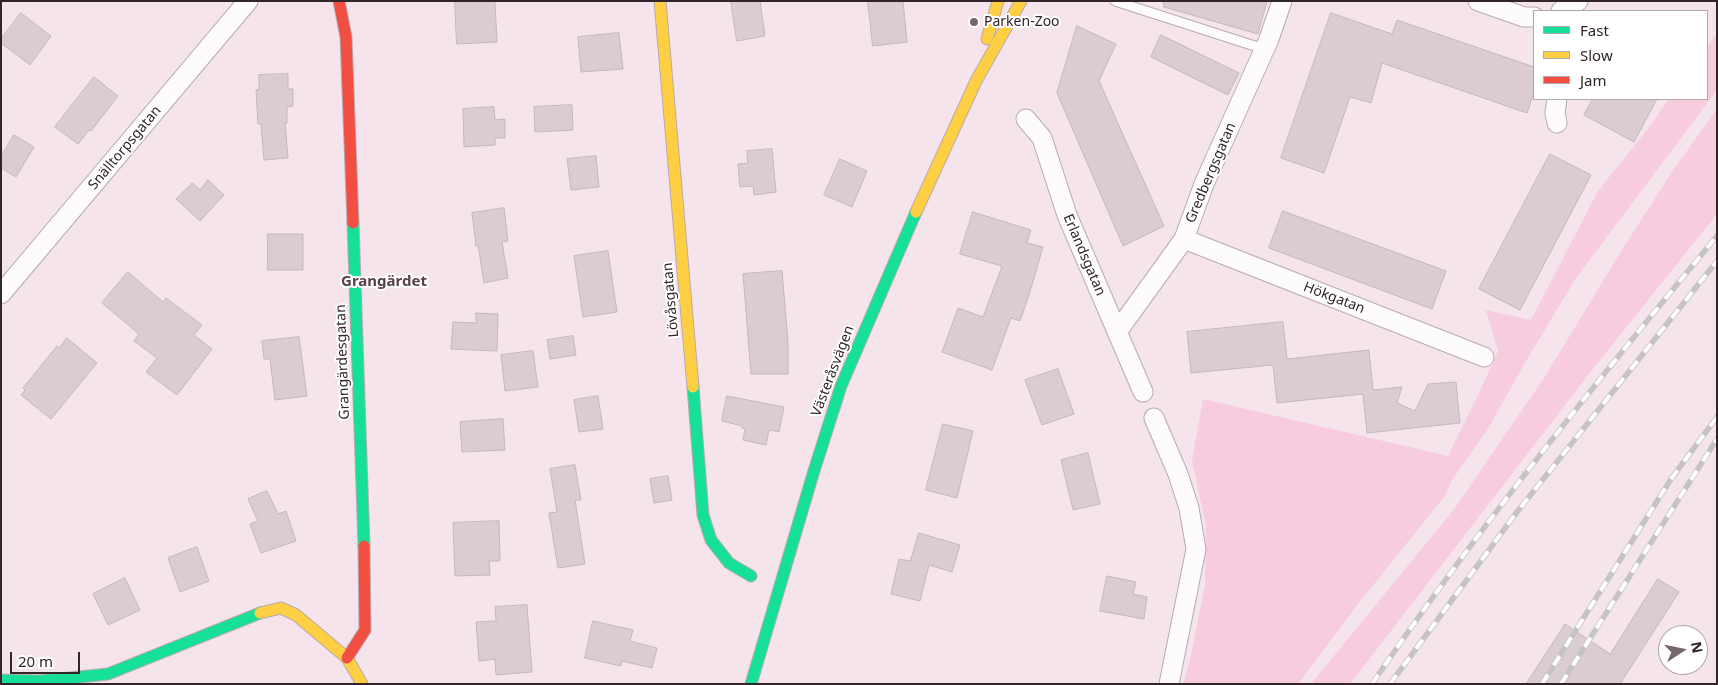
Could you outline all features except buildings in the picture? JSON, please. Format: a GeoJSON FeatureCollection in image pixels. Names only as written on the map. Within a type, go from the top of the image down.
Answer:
{"type":"FeatureCollection","features":[{"type":"Feature","properties":{"kind":"street","name":"Snälltorpsgatan"},"geometry":{"type":"LineString","coordinates":[[1,294],[248,1]]}},
{"type":"Feature","properties":{"kind":"street","name":"Grangärdesgatan"},"geometry":{"type":"LineString","coordinates":[[339,1],[346,37],[365,589],[365,630],[347,658]]}},
{"type":"Feature","properties":{"kind":"street","name":"Lövåsgatan"},"geometry":{"type":"LineString","coordinates":[[660,1],[703,515],[710,540],[730,563],[751,576]]}},
{"type":"Feature","properties":{"kind":"street","name":"Västeråsvägen"},"geometry":{"type":"LineString","coordinates":[[976,81],[998,1]]}},
{"type":"Feature","properties":{"kind":"street","name":"Västeråsvägen"},"geometry":{"type":"LineString","coordinates":[[752,684],[813,474],[841,386],[900,247],[976,81],[1021,1]]}},
{"type":"Feature","properties":{"kind":"street","name":"Gredbergsgatan"},"geometry":{"type":"LineString","coordinates":[[1117,332],[1184,238],[1204,184],[1264,49],[1282,1]]}},
{"type":"Feature","properties":{"kind":"street"},"geometry":{"type":"LineString","coordinates":[[1478,1],[1524,17],[1533,17]]}},
{"type":"Feature","properties":{"kind":"street"},"geometry":{"type":"LineString","coordinates":[[1563,10],[1578,1]]}},
{"type":"Feature","properties":{"kind":"street"},"geometry":{"type":"LineString","coordinates":[[1557,100],[1557,123]]}},
{"type":"Feature","properties":{"kind":"street","name":"Erlandsgatan"},"geometry":{"type":"LineString","coordinates":[[1026,119],[1042,138],[1067,215],[1142,392]]}},
{"type":"Feature","properties":{"kind":"street","name":"Hökgatan"},"geometry":{"type":"LineString","coordinates":[[1184,238],[1484,357]]}},
{"type":"Feature","properties":{"kind":"street"},"geometry":{"type":"LineString","coordinates":[[1154,418],[1178,474],[1189,508],[1196,549],[1169,684]]}},
{"type":"Feature","properties":{"kind":"street"},"geometry":{"type":"LineString","coordinates":[[1,680],[40,681],[108,674],[254,614],[281,608],[296,615],[347,658],[362,684]]}},
{"type":"Feature","properties":{"kind":"lane"},"geometry":{"type":"LineString","coordinates":[[1115,1],[1264,49]]}},
{"type":"Feature","properties":{"kind":"shaded area"},"geometry":{"type":"Polygon","coordinates":[[[1717,33],[1717,90],[1576,278],[1488,429],[1452,480],[1444,497],[1358,604],[1298,684],[1183,684],[1190,660],[1205,585],[1206,526],[1192,461],[1203,399],[1448,456],[1498,351],[1486,310],[1531,320],[1598,191],[1668,100],[1708,100],[1708,46],[1717,33]]]}},
{"type":"Feature","properties":{"kind":"shaded area"},"geometry":{"type":"Polygon","coordinates":[[[1717,109],[1717,214],[1592,370],[1350,684],[1311,684],[1455,508],[1544,378],[1625,245],[1674,169],[1717,109]]]}},
{"type":"Feature","properties":{"kind":"railway"},"geometry":{"type":"LineString","coordinates":[[1372,684],[1412,626],[1539,456],[1717,236]]}},
{"type":"Feature","properties":{"kind":"railway"},"geometry":{"type":"LineString","coordinates":[[1390,684],[1517,512],[1717,261]]}},
{"type":"Feature","properties":{"kind":"railway"},"geometry":{"type":"LineString","coordinates":[[1542,684],[1671,479],[1717,417]]}},
{"type":"Feature","properties":{"kind":"railway"},"geometry":{"type":"LineString","coordinates":[[1561,684],[1717,439]]}},
{"type":"Feature","properties":{"kind":"traffic: fast"},"geometry":{"type":"LineString","coordinates":[[751,684],[841,386],[916,212]]}},
{"type":"Feature","properties":{"kind":"traffic: fast"},"geometry":{"type":"LineString","coordinates":[[353,223],[364,546]]}},
{"type":"Feature","properties":{"kind":"traffic: fast"},"geometry":{"type":"LineString","coordinates":[[693,387],[703,515],[711,540],[729,563],[751,576]]}},
{"type":"Feature","properties":{"kind":"traffic: fast"},"geometry":{"type":"LineString","coordinates":[[1,680],[40,681],[108,674],[260,613]]}},
{"type":"Feature","properties":{"kind":"traffic: slow"},"geometry":{"type":"LineString","coordinates":[[660,1],[693,387]]}},
{"type":"Feature","properties":{"kind":"traffic: slow"},"geometry":{"type":"LineString","coordinates":[[987,39],[998,1]]}},
{"type":"Feature","properties":{"kind":"traffic: slow"},"geometry":{"type":"LineString","coordinates":[[916,212],[976,81],[1021,1]]}},
{"type":"Feature","properties":{"kind":"traffic: slow"},"geometry":{"type":"LineString","coordinates":[[260,613],[281,608],[296,615],[347,658],[362,684]]}},
{"type":"Feature","properties":{"kind":"traffic: jam"},"geometry":{"type":"LineString","coordinates":[[339,1],[346,37],[353,223]]}},
{"type":"Feature","properties":{"kind":"traffic: jam"},"geometry":{"type":"LineString","coordinates":[[347,658],[365,630],[364,546]]}},
{"type":"Feature","properties":{"kind":"place","name":"Parken-Zoo"},"geometry":{"type":"Point","coordinates":[974,22]}},
{"type":"Feature","properties":{"kind":"district","name":"Grangärdet"},"geometry":{"type":"Point","coordinates":[384,282]}}]}
